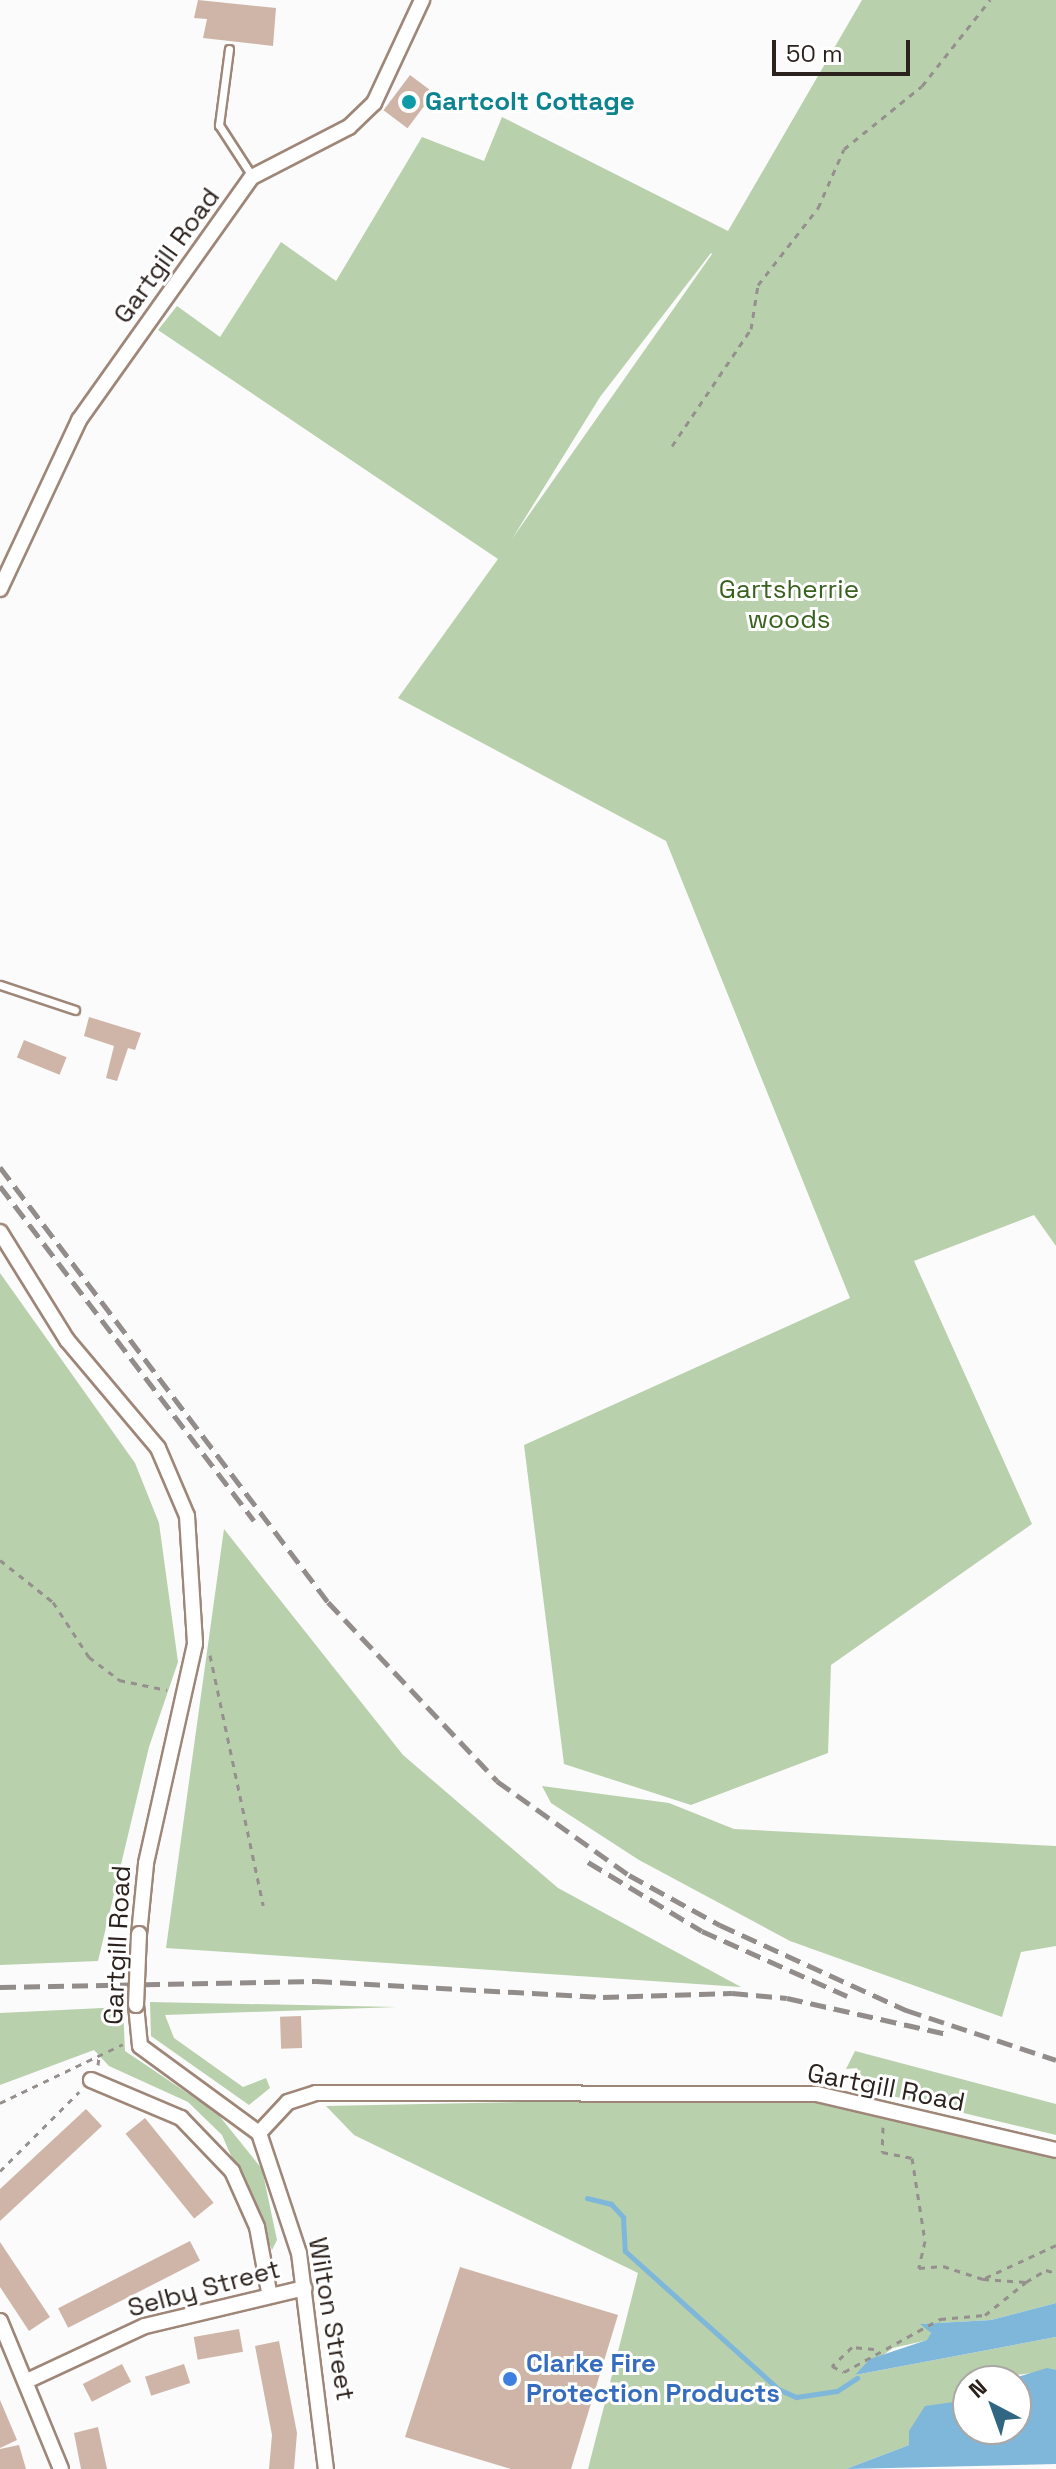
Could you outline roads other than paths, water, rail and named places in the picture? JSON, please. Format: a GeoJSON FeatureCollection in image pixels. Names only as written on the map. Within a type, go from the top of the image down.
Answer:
{"type":"FeatureCollection","features":[{"type":"Feature","properties":{"kind":"street","name":"Gartgill Road"},"geometry":{"type":"LineString","coordinates":[[0,589],[79,420],[252,177],[349,127],[374,103],[422,0]]}},
{"type":"Feature","properties":{"kind":"street","name":"Gartgill Road"},"geometry":{"type":"LineString","coordinates":[[0,1232],[67,1340],[175,1476],[195,1577],[195,1644],[146,1864],[139,1934],[136,2038],[259,2133],[288,2102],[316,2093],[817,2094],[1056,2150]]}},
{"type":"Feature","properties":{"kind":"street"},"geometry":{"type":"LineString","coordinates":[[91,2080],[181,2118],[232,2171],[257,2227],[269,2292]]}},
{"type":"Feature","properties":{"kind":"street","name":"Wilton Street"},"geometry":{"type":"LineString","coordinates":[[259,2133],[305,2288],[326,2469]]}},
{"type":"Feature","properties":{"kind":"street","name":"Selby Street"},"geometry":{"type":"LineString","coordinates":[[29,2380],[145,2326],[269,2292],[305,2288]]}},
{"type":"Feature","properties":{"kind":"street"},"geometry":{"type":"LineString","coordinates":[[0,2321],[29,2380],[61,2469]]}},
{"type":"Feature","properties":{"kind":"lane"},"geometry":{"type":"LineString","coordinates":[[229,49],[219,125],[252,177]]}},
{"type":"Feature","properties":{"kind":"lane"},"geometry":{"type":"LineString","coordinates":[[0,985],[75,1010]]}},
{"type":"Feature","properties":{"kind":"water"},"geometry":{"type":"Polygon","coordinates":[[[1056,2303],[1056,2337],[855,2375],[870,2359],[927,2340],[931,2333],[920,2324],[991,2320],[1056,2303]]]}},
{"type":"Feature","properties":{"kind":"water"},"geometry":{"type":"Polygon","coordinates":[[[1047,2368],[1056,2370],[1056,2464],[846,2469],[909,2445],[909,2431],[925,2406],[952,2402],[952,2445],[1032,2445],[1032,2373],[1047,2368]]]}},
{"type":"Feature","properties":{"kind":"waterway"},"geometry":{"type":"LineString","coordinates":[[587,2198],[611,2204],[623,2217],[625,2251],[778,2389],[796,2397],[837,2391],[857,2378]]}},
{"type":"Feature","properties":{"kind":"railway"},"geometry":{"type":"LineString","coordinates":[[0,1167],[328,1602],[497,1781],[629,1875],[720,1925],[906,2010],[1056,2060]]}},
{"type":"Feature","properties":{"kind":"railway"},"geometry":{"type":"LineString","coordinates":[[0,1186],[254,1521]]}},
{"type":"Feature","properties":{"kind":"railway"},"geometry":{"type":"LineString","coordinates":[[588,1862],[702,1931],[847,1996]]}},
{"type":"Feature","properties":{"kind":"railway"},"geometry":{"type":"LineString","coordinates":[[0,1987],[316,1981],[603,1997],[732,1993],[787,1998],[947,2034]]}},
{"type":"Feature","properties":{"kind":"place","name":"Gartcolt Cottage"},"geometry":{"type":"Point","coordinates":[409,102]}},
{"type":"Feature","properties":{"kind":"place","name":"Clarke Fire Protection Products"},"geometry":{"type":"Point","coordinates":[510,2379]}},
{"type":"Feature","properties":{"kind":"park label","name":"Gartsherrie woods"},"geometry":{"type":"Point","coordinates":[789,605]}}]}
